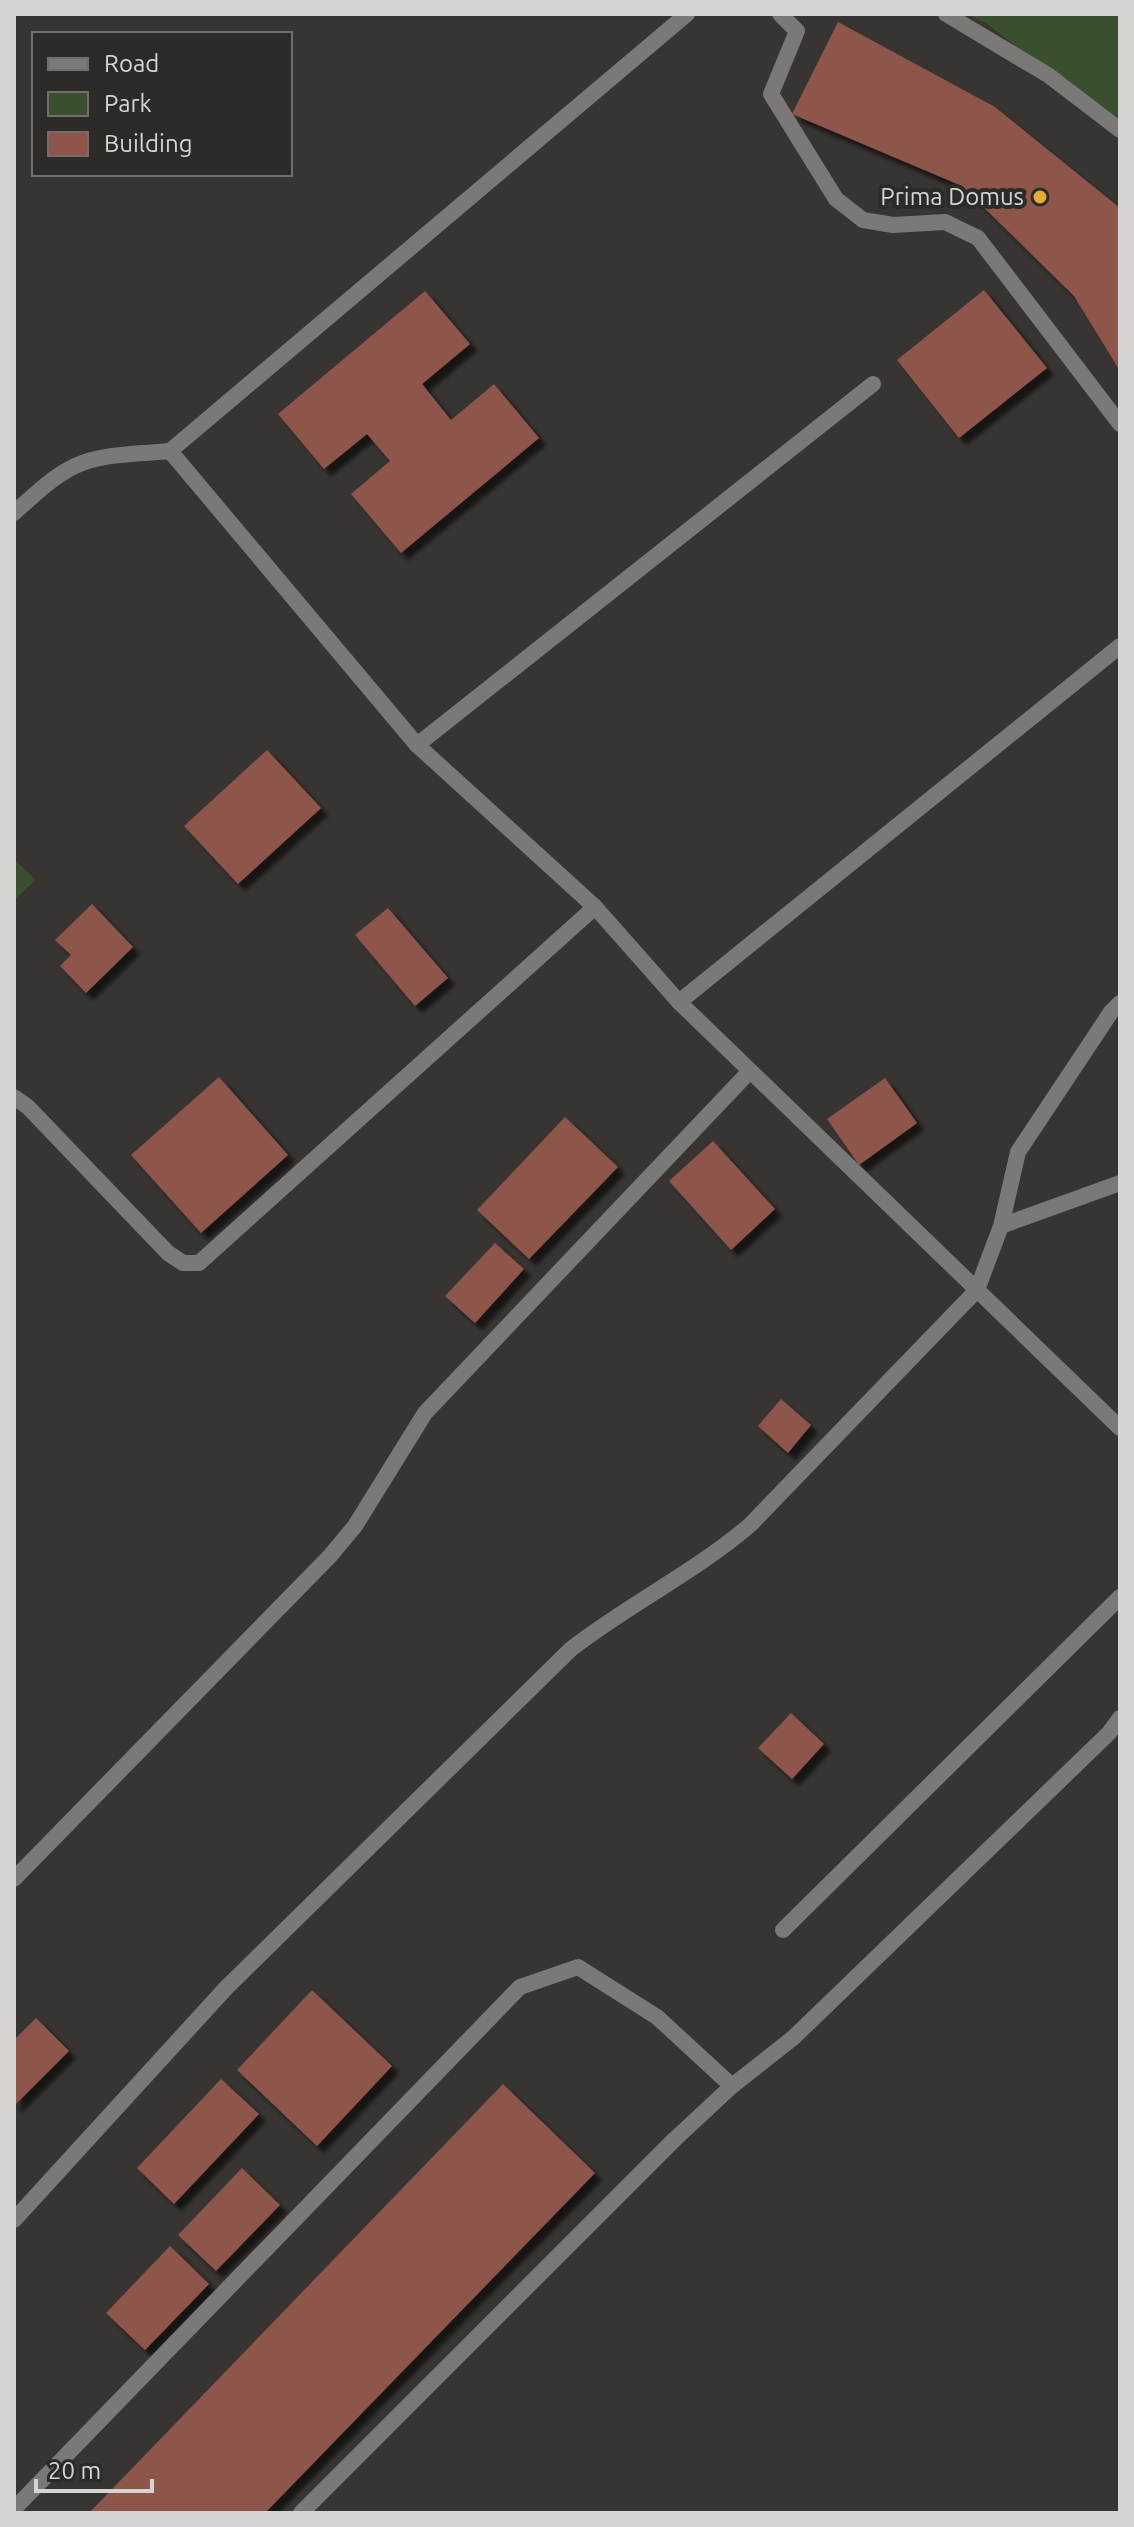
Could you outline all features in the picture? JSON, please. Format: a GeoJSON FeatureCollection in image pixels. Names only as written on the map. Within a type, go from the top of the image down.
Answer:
{"type":"FeatureCollection","features":[{"type":"Feature","properties":{"kind":"street"},"geometry":{"type":"LineString","coordinates":[[14,513],[50,482],[77,465],[170,451],[687,14]]}},
{"type":"Feature","properties":{"kind":"street"},"geometry":{"type":"LineString","coordinates":[[780,14],[797,31]]}},
{"type":"Feature","properties":{"kind":"street"},"geometry":{"type":"LineString","coordinates":[[804,14],[771,94],[836,199],[863,220],[893,225],[945,222],[978,238],[1120,424]]}},
{"type":"Feature","properties":{"kind":"street"},"geometry":{"type":"LineString","coordinates":[[946,14],[1048,75],[1120,130]]}},
{"type":"Feature","properties":{"kind":"street"},"geometry":{"type":"LineString","coordinates":[[417,745],[873,384]]}},
{"type":"Feature","properties":{"kind":"street"},"geometry":{"type":"LineString","coordinates":[[170,451],[417,745],[595,907],[679,1002],[1120,1428]]}},
{"type":"Feature","properties":{"kind":"street"},"geometry":{"type":"LineString","coordinates":[[679,1002],[1120,646]]}},
{"type":"Feature","properties":{"kind":"street"},"geometry":{"type":"LineString","coordinates":[[14,1097],[28,1107],[168,1253],[183,1263],[199,1263],[595,907]]}},
{"type":"Feature","properties":{"kind":"street"},"geometry":{"type":"LineString","coordinates":[[14,2220],[226,1988],[571,1649],[601,1626],[723,1549],[750,1525],[977,1290],[1001,1226],[1018,1152],[1120,1003]]}},
{"type":"Feature","properties":{"kind":"street"},"geometry":{"type":"LineString","coordinates":[[14,1879],[330,1556],[355,1526],[425,1413],[750,1071]]}},
{"type":"Feature","properties":{"kind":"street"},"geometry":{"type":"LineString","coordinates":[[1001,1226],[1120,1183]]}},
{"type":"Feature","properties":{"kind":"street"},"geometry":{"type":"LineString","coordinates":[[783,1930],[1120,1597]]}},
{"type":"Feature","properties":{"kind":"street"},"geometry":{"type":"LineString","coordinates":[[301,2513],[675,2139],[732,2086],[793,2038],[1109,1733],[1120,1718]]}},
{"type":"Feature","properties":{"kind":"street"},"geometry":{"type":"LineString","coordinates":[[14,2509],[520,1987],[578,1967],[657,2017],[732,2086]]}},
{"type":"Feature","properties":{"kind":"green space"},"geometry":{"type":"Polygon","coordinates":[[[966,14],[1120,14],[1120,129],[986,23],[966,14]]]}},
{"type":"Feature","properties":{"kind":"green space"},"geometry":{"type":"Polygon","coordinates":[[[14,859],[36,880],[14,900],[14,859]]]}},
{"type":"Feature","properties":{"kind":"building","name":"Prima Domus"},"geometry":{"type":"Polygon","coordinates":[[[838,22],[995,107],[1120,208],[1120,371],[1074,296],[962,186],[792,114],[838,22]]]}},
{"type":"Feature","properties":{"kind":"building"},"geometry":{"type":"Polygon","coordinates":[[[984,290],[1047,368],[959,438],[897,360],[984,290]]]}},
{"type":"Feature","properties":{"kind":"building"},"geometry":{"type":"Polygon","coordinates":[[[425,291],[470,344],[422,384],[451,420],[494,384],[539,438],[401,553],[351,494],[390,461],[367,434],[324,469],[278,414],[425,291]]]}},
{"type":"Feature","properties":{"kind":"building"},"geometry":{"type":"Polygon","coordinates":[[[267,750],[321,808],[238,884],[184,826],[267,750]]]}},
{"type":"Feature","properties":{"kind":"building"},"geometry":{"type":"Polygon","coordinates":[[[92,904],[133,947],[86,993],[60,966],[71,955],[55,940],[92,904]]]}},
{"type":"Feature","properties":{"kind":"building"},"geometry":{"type":"Polygon","coordinates":[[[388,908],[448,978],[415,1006],[355,935],[388,908]]]}},
{"type":"Feature","properties":{"kind":"building"},"geometry":{"type":"Polygon","coordinates":[[[219,1077],[288,1155],[201,1233],[131,1155],[219,1077]]]}},
{"type":"Feature","properties":{"kind":"building"},"geometry":{"type":"Polygon","coordinates":[[[885,1078],[917,1123],[859,1165],[827,1119],[885,1078]]]}},
{"type":"Feature","properties":{"kind":"building"},"geometry":{"type":"Polygon","coordinates":[[[565,1117],[618,1167],[529,1259],[477,1210],[565,1117]]]}},
{"type":"Feature","properties":{"kind":"building"},"geometry":{"type":"Polygon","coordinates":[[[713,1141],[775,1209],[731,1250],[669,1181],[713,1141]]]}},
{"type":"Feature","properties":{"kind":"building"},"geometry":{"type":"Polygon","coordinates":[[[495,1243],[524,1269],[475,1323],[445,1296],[495,1243]]]}},
{"type":"Feature","properties":{"kind":"building"},"geometry":{"type":"Polygon","coordinates":[[[781,1399],[811,1425],[788,1453],[758,1426],[781,1399]]]}},
{"type":"Feature","properties":{"kind":"building"},"geometry":{"type":"Polygon","coordinates":[[[791,1713],[824,1744],[792,1779],[758,1748],[791,1713]]]}},
{"type":"Feature","properties":{"kind":"building"},"geometry":{"type":"Polygon","coordinates":[[[312,1990],[392,2066],[317,2146],[237,2070],[312,1990]]]}},
{"type":"Feature","properties":{"kind":"building"},"geometry":{"type":"Polygon","coordinates":[[[36,2018],[69,2051],[14,2106],[14,2040],[36,2018]]]}},
{"type":"Feature","properties":{"kind":"building"},"geometry":{"type":"Polygon","coordinates":[[[221,2079],[259,2114],[174,2204],[137,2168],[221,2079]]]}},
{"type":"Feature","properties":{"kind":"building"},"geometry":{"type":"Polygon","coordinates":[[[503,2084],[595,2173],[265,2513],[89,2513],[503,2084]]]}},
{"type":"Feature","properties":{"kind":"building"},"geometry":{"type":"Polygon","coordinates":[[[242,2168],[280,2205],[216,2271],[178,2235],[242,2168]]]}},
{"type":"Feature","properties":{"kind":"building"},"geometry":{"type":"Polygon","coordinates":[[[170,2246],[209,2284],[145,2350],[106,2313],[170,2246]]]}},
{"type":"Feature","properties":{"kind":"place","name":"Prima Domus"},"geometry":{"type":"Point","coordinates":[1040,197]}}]}
